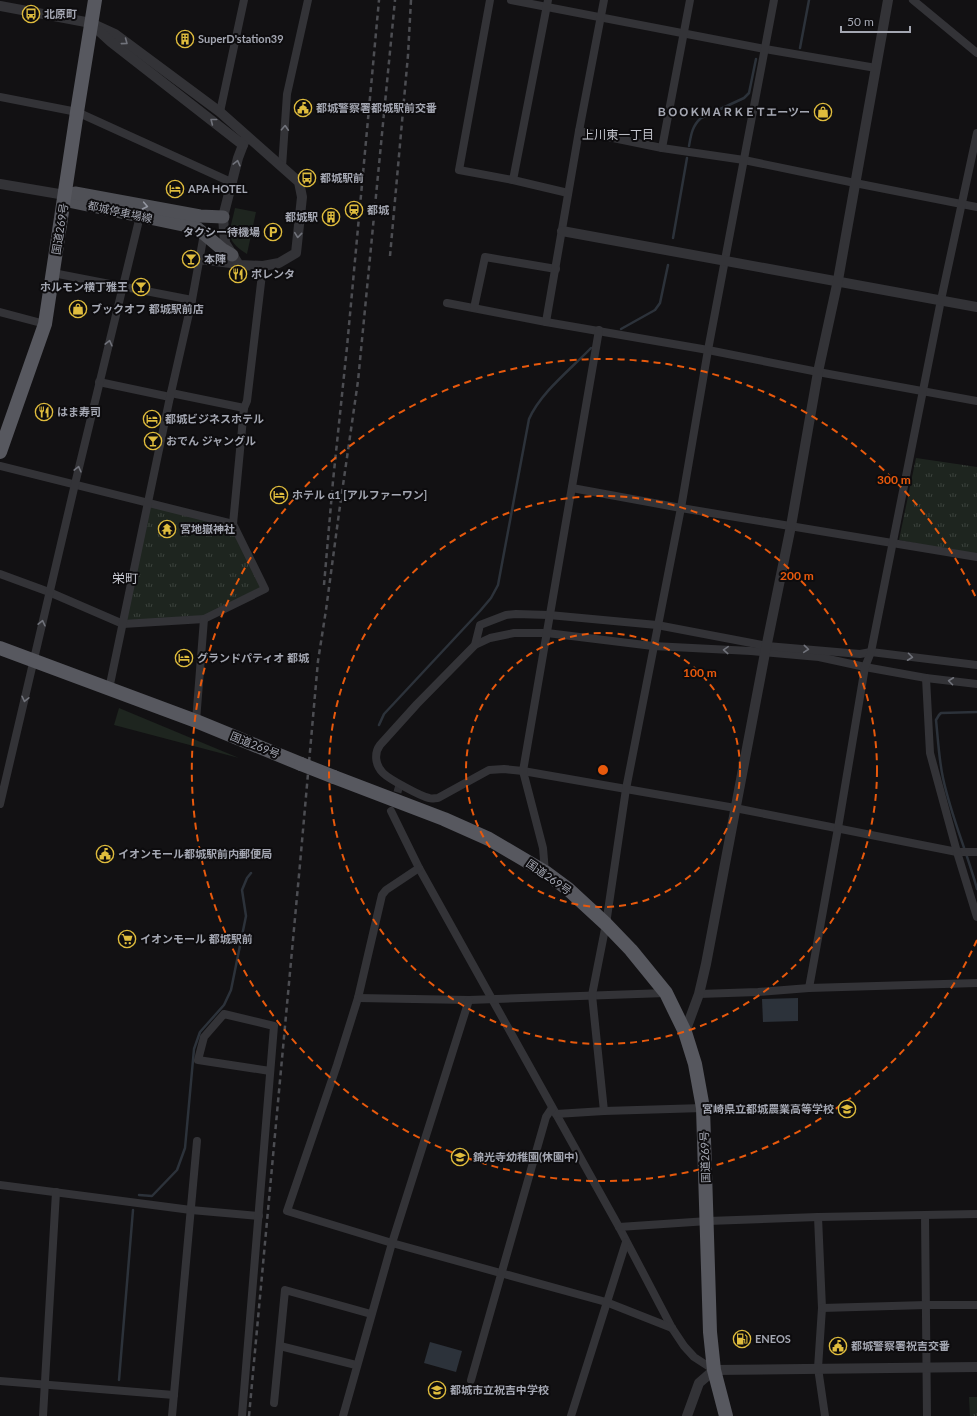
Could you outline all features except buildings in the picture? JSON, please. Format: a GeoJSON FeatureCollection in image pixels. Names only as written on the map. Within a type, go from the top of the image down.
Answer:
{"type":"FeatureCollection","features":[{"type":"Feature","properties":{"kind":"highway","name":"国道269号"},"geometry":{"type":"LineString","coordinates":[[0,452],[45,324],[95,0]]}},
{"type":"Feature","properties":{"kind":"highway","name":"国道269号"},"geometry":{"type":"LineString","coordinates":[[0,648],[196,721],[301,764],[444,819],[490,839],[545,872],[568,889],[606,924],[631,950],[666,994],[685,1032],[696,1064],[703,1108],[708,1222],[710,1332],[714,1370],[726,1416]]}},
{"type":"Feature","properties":{"kind":"main road","name":"都城停車場線"},"geometry":{"type":"LineString","coordinates":[[65,195],[75,193],[200,216],[224,216]]}},
{"type":"Feature","properties":{"kind":"main road","name":"都城停車場線"},"geometry":{"type":"LineString","coordinates":[[65,195],[73,202],[197,228],[236,260]]}},
{"type":"Feature","properties":{"kind":"street"},"geometry":{"type":"LineString","coordinates":[[220,112],[244,0]]}},
{"type":"Feature","properties":{"kind":"street"},"geometry":{"type":"LineString","coordinates":[[282,167],[287,94],[308,0]]}},
{"type":"Feature","properties":{"kind":"street"},"geometry":{"type":"LineString","coordinates":[[490,0],[459,170],[513,180],[568,193]]}},
{"type":"Feature","properties":{"kind":"street"},"geometry":{"type":"LineString","coordinates":[[511,0],[547,4],[601,18],[876,68]]}},
{"type":"Feature","properties":{"kind":"street"},"geometry":{"type":"LineString","coordinates":[[546,322],[579,131],[604,0]]}},
{"type":"Feature","properties":{"kind":"street"},"geometry":{"type":"LineString","coordinates":[[662,148],[690,0]]}},
{"type":"Feature","properties":{"kind":"street"},"geometry":{"type":"LineString","coordinates":[[604,1111],[592,995],[606,924],[626,789],[681,508],[708,350],[774,0]]}},
{"type":"Feature","properties":{"kind":"street"},"geometry":{"type":"LineString","coordinates":[[685,1032],[699,994],[791,526],[818,372],[838,280],[888,0]]}},
{"type":"Feature","properties":{"kind":"street"},"geometry":{"type":"LineString","coordinates":[[913,0],[977,53]]}},
{"type":"Feature","properties":{"kind":"street"},"geometry":{"type":"LineString","coordinates":[[513,180],[547,4]]}},
{"type":"Feature","properties":{"kind":"street"},"geometry":{"type":"LineString","coordinates":[[0,6],[91,23],[115,34],[220,112],[245,141]]}},
{"type":"Feature","properties":{"kind":"street"},"geometry":{"type":"LineString","coordinates":[[91,23],[111,42],[282,167],[299,182],[302,197],[296,254],[279,263],[263,266],[236,260],[198,260]]}},
{"type":"Feature","properties":{"kind":"street"},"geometry":{"type":"LineString","coordinates":[[0,97],[77,112],[233,182]]}},
{"type":"Feature","properties":{"kind":"street"},"geometry":{"type":"LineString","coordinates":[[579,131],[662,148],[744,160],[977,207]]}},
{"type":"Feature","properties":{"kind":"street"},"geometry":{"type":"LineString","coordinates":[[809,988],[865,667],[871,652],[941,300],[977,133]]}},
{"type":"Feature","properties":{"kind":"street"},"geometry":{"type":"LineString","coordinates":[[236,260],[225,243],[224,216],[238,158],[245,141]]}},
{"type":"Feature","properties":{"kind":"street"},"geometry":{"type":"LineString","coordinates":[[0,184],[65,195]]}},
{"type":"Feature","properties":{"kind":"street"},"geometry":{"type":"LineString","coordinates":[[0,804],[99,382],[140,216]]}},
{"type":"Feature","properties":{"kind":"street"},"geometry":{"type":"LineString","coordinates":[[562,231],[838,280],[977,307]]}},
{"type":"Feature","properties":{"kind":"street"},"geometry":{"type":"LineString","coordinates":[[109,689],[170,395],[192,300],[198,260],[204,234]]}},
{"type":"Feature","properties":{"kind":"street"},"geometry":{"type":"LineString","coordinates":[[474,308],[485,257],[556,269]]}},
{"type":"Feature","properties":{"kind":"street"},"geometry":{"type":"LineString","coordinates":[[0,574],[50,592],[123,624],[204,619],[265,589],[233,524],[244,408],[247,401],[263,266]]}},
{"type":"Feature","properties":{"kind":"street"},"geometry":{"type":"LineString","coordinates":[[53,273],[122,288],[192,300]]}},
{"type":"Feature","properties":{"kind":"street"},"geometry":{"type":"LineString","coordinates":[[447,303],[708,350],[977,401]]}},
{"type":"Feature","properties":{"kind":"street"},"geometry":{"type":"LineString","coordinates":[[0,312],[45,324]]}},
{"type":"Feature","properties":{"kind":"street"},"geometry":{"type":"LineString","coordinates":[[545,872],[542,848],[523,771],[598,330]]}},
{"type":"Feature","properties":{"kind":"street"},"geometry":{"type":"LineString","coordinates":[[99,382],[244,408]]}},
{"type":"Feature","properties":{"kind":"street"},"geometry":{"type":"LineString","coordinates":[[0,466],[233,524]]}},
{"type":"Feature","properties":{"kind":"street"},"geometry":{"type":"LineString","coordinates":[[572,488],[892,544],[977,557]]}},
{"type":"Feature","properties":{"kind":"street"},"geometry":{"type":"LineString","coordinates":[[475,645],[480,625],[489,621],[506,615],[549,615],[657,625],[766,649],[819,657],[926,678],[977,684]]}},
{"type":"Feature","properties":{"kind":"street"},"geometry":{"type":"LineString","coordinates":[[196,721],[204,619]]}},
{"type":"Feature","properties":{"kind":"street"},"geometry":{"type":"LineString","coordinates":[[975,852],[957,852],[735,808],[504,769],[489,770],[438,798],[429,798],[400,786],[383,773],[376,760],[377,750],[417,704],[475,645],[490,638],[514,633],[547,633],[654,646],[766,649],[860,654],[871,652],[977,665]]}},
{"type":"Feature","properties":{"kind":"street"},"geometry":{"type":"LineString","coordinates":[[926,678],[930,753],[957,852],[977,917]]}},
{"type":"Feature","properties":{"kind":"street"},"geometry":{"type":"LineString","coordinates":[[392,811],[419,868],[619,1228],[672,1328],[684,1346],[694,1357],[714,1370],[977,1367]]}},
{"type":"Feature","properties":{"kind":"street"},"geometry":{"type":"LineString","coordinates":[[419,868],[386,890],[382,895],[358,998],[337,1065],[287,1211],[392,1243],[606,1302],[672,1328]]}},
{"type":"Feature","properties":{"kind":"street"},"geometry":{"type":"LineString","coordinates":[[699,994],[758,992],[809,988],[977,983]]}},
{"type":"Feature","properties":{"kind":"street"},"geometry":{"type":"LineString","coordinates":[[358,998],[469,1000],[491,998],[666,994]]}},
{"type":"Feature","properties":{"kind":"street"},"geometry":{"type":"LineString","coordinates":[[343,1416],[356,1365],[392,1243],[469,1000]]}},
{"type":"Feature","properties":{"kind":"street"},"geometry":{"type":"LineString","coordinates":[[242,1416],[274,1026],[224,1014],[204,1037],[198,1060],[270,1071]]}},
{"type":"Feature","properties":{"kind":"street"},"geometry":{"type":"LineString","coordinates":[[471,1380],[546,1117],[554,1111],[703,1108]]}},
{"type":"Feature","properties":{"kind":"street"},"geometry":{"type":"LineString","coordinates":[[172,1416],[197,1141]]}},
{"type":"Feature","properties":{"kind":"street"},"geometry":{"type":"LineString","coordinates":[[0,1185],[191,1210],[258,1216]]}},
{"type":"Feature","properties":{"kind":"street"},"geometry":{"type":"LineString","coordinates":[[43,1416],[56,1192]]}},
{"type":"Feature","properties":{"kind":"street"},"geometry":{"type":"LineString","coordinates":[[619,1228],[818,1217],[977,1214]]}},
{"type":"Feature","properties":{"kind":"street"},"geometry":{"type":"LineString","coordinates":[[926,1215],[927,1416]]}},
{"type":"Feature","properties":{"kind":"street"},"geometry":{"type":"LineString","coordinates":[[818,1217],[822,1308],[818,1368],[825,1416]]}},
{"type":"Feature","properties":{"kind":"street"},"geometry":{"type":"LineString","coordinates":[[570,1416],[626,1242]]}},
{"type":"Feature","properties":{"kind":"street"},"geometry":{"type":"LineString","coordinates":[[274,1403],[285,1290],[371,1314]]}},
{"type":"Feature","properties":{"kind":"street"},"geometry":{"type":"LineString","coordinates":[[822,1308],[977,1305]]}},
{"type":"Feature","properties":{"kind":"street"},"geometry":{"type":"LineString","coordinates":[[280,1346],[356,1365]]}},
{"type":"Feature","properties":{"kind":"street"},"geometry":{"type":"LineString","coordinates":[[687,1416],[699,1384],[714,1370]]}},
{"type":"Feature","properties":{"kind":"street"},"geometry":{"type":"LineString","coordinates":[[0,1381],[174,1395]]}},
{"type":"Feature","properties":{"kind":"green space"},"geometry":{"type":"Polygon","coordinates":[[[235,208],[256,212],[247,254],[239,249],[231,239],[230,229],[235,208]]]}},
{"type":"Feature","properties":{"kind":"green space"},"geometry":{"type":"Polygon","coordinates":[[[916,458],[977,467],[977,555],[899,540],[916,458]]]}},
{"type":"Feature","properties":{"kind":"green space"},"geometry":{"type":"Polygon","coordinates":[[[148,503],[233,524],[265,589],[204,619],[123,624],[148,503]]]}},
{"type":"Feature","properties":{"kind":"green space"},"geometry":{"type":"Polygon","coordinates":[[[119,708],[239,758],[114,725],[119,708]]]}},
{"type":"Feature","properties":{"kind":"green space"},"geometry":{"type":"Polygon","coordinates":[[[969,1397],[977,1397],[977,1416],[970,1416],[969,1397]]]}},
{"type":"Feature","properties":{"kind":"shaded area"},"geometry":{"type":"Polygon","coordinates":[[[798,998],[798,1021],[763,1022],[762,999],[798,998]]]}},
{"type":"Feature","properties":{"kind":"shaded area"},"geometry":{"type":"Polygon","coordinates":[[[430,1342],[462,1351],[456,1372],[424,1363],[430,1342]]]}},
{"type":"Feature","properties":{"kind":"waterway"},"geometry":{"type":"LineString","coordinates":[[800,48],[809,0]]}},
{"type":"Feature","properties":{"kind":"waterway"},"geometry":{"type":"LineString","coordinates":[[689,146],[691,134],[701,118],[744,98],[749,93],[756,59]]}},
{"type":"Feature","properties":{"kind":"waterway"},"geometry":{"type":"LineString","coordinates":[[673,238],[687,158]]}},
{"type":"Feature","properties":{"kind":"waterway"},"geometry":{"type":"LineString","coordinates":[[621,329],[655,310],[660,303],[668,265]]}},
{"type":"Feature","properties":{"kind":"waterway"},"geometry":{"type":"LineString","coordinates":[[379,725],[384,714],[491,598],[498,585],[529,419],[541,399],[591,348]]}},
{"type":"Feature","properties":{"kind":"waterway"},"geometry":{"type":"LineString","coordinates":[[977,712],[941,713],[936,720],[940,764],[946,792],[977,889]]}},
{"type":"Feature","properties":{"kind":"waterway"},"geometry":{"type":"LineString","coordinates":[[139,1195],[152,1196],[177,1170],[185,1148],[194,1049],[200,1032],[224,1005],[231,990],[246,916],[242,890],[251,873]]}},
{"type":"Feature","properties":{"kind":"waterway"},"geometry":{"type":"LineString","coordinates":[[119,1380],[133,1210]]}},
{"type":"Feature","properties":{"kind":"tunnel"},"geometry":{"type":"LineString","coordinates":[[394,804],[399,787]]}},
{"type":"Feature","properties":{"kind":"railway"},"geometry":{"type":"LineString","coordinates":[[324,585],[379,0]]}},
{"type":"Feature","properties":{"kind":"railway"},"geometry":{"type":"LineString","coordinates":[[249,1416],[318,661],[358,381],[395,0]]}},
{"type":"Feature","properties":{"kind":"railway"},"geometry":{"type":"LineString","coordinates":[[390,256],[408,55],[411,0]]}},
{"type":"Feature","properties":{"kind":"place","name":"北原町"},"geometry":{"type":"Point","coordinates":[31,14]}},
{"type":"Feature","properties":{"kind":"place","name":"SuperD'station39"},"geometry":{"type":"Point","coordinates":[185,39]}},
{"type":"Feature","properties":{"kind":"place","name":"都城警察署都城駅前交番"},"geometry":{"type":"Point","coordinates":[303,108]}},
{"type":"Feature","properties":{"kind":"place","name":"ＢＯＯＫＭＡＲＫＥＴエーツー"},"geometry":{"type":"Point","coordinates":[823,112]}},
{"type":"Feature","properties":{"kind":"place","name":"都城駅前"},"geometry":{"type":"Point","coordinates":[307,178]}},
{"type":"Feature","properties":{"kind":"place","name":"APA HOTEL"},"geometry":{"type":"Point","coordinates":[175,189]}},
{"type":"Feature","properties":{"kind":"place","name":"都城"},"geometry":{"type":"Point","coordinates":[354,210]}},
{"type":"Feature","properties":{"kind":"place","name":"都城駅"},"geometry":{"type":"Point","coordinates":[331,217]}},
{"type":"Feature","properties":{"kind":"place","name":"タクシー待機場"},"geometry":{"type":"Point","coordinates":[273,232]}},
{"type":"Feature","properties":{"kind":"place","name":"本陣"},"geometry":{"type":"Point","coordinates":[191,259]}},
{"type":"Feature","properties":{"kind":"place","name":"ポレンタ"},"geometry":{"type":"Point","coordinates":[238,274]}},
{"type":"Feature","properties":{"kind":"place","name":"ホルモン横丁雅王"},"geometry":{"type":"Point","coordinates":[141,287]}},
{"type":"Feature","properties":{"kind":"place","name":"ブックオフ 都城駅前店"},"geometry":{"type":"Point","coordinates":[78,309]}},
{"type":"Feature","properties":{"kind":"place","name":"はま寿司"},"geometry":{"type":"Point","coordinates":[44,412]}},
{"type":"Feature","properties":{"kind":"place","name":"都城ビジネスホテル"},"geometry":{"type":"Point","coordinates":[152,419]}},
{"type":"Feature","properties":{"kind":"place","name":"おでん ジャングル"},"geometry":{"type":"Point","coordinates":[153,441]}},
{"type":"Feature","properties":{"kind":"place","name":"ホテル α1 [アルファーワン]"},"geometry":{"type":"Point","coordinates":[279,495]}},
{"type":"Feature","properties":{"kind":"place","name":"宮地嶽神社"},"geometry":{"type":"Point","coordinates":[167,529]}},
{"type":"Feature","properties":{"kind":"place","name":"グランドパティオ 都城"},"geometry":{"type":"Point","coordinates":[184,658]}},
{"type":"Feature","properties":{"kind":"place","name":"イオンモール都城駅前内郵便局"},"geometry":{"type":"Point","coordinates":[105,854]}},
{"type":"Feature","properties":{"kind":"place","name":"イオンモール 都城駅前"},"geometry":{"type":"Point","coordinates":[127,939]}},
{"type":"Feature","properties":{"kind":"place","name":"宮崎県立都城農業高等学校"},"geometry":{"type":"Point","coordinates":[847,1109]}},
{"type":"Feature","properties":{"kind":"place","name":"錦光寺幼稚園(休園中)"},"geometry":{"type":"Point","coordinates":[460,1157]}},
{"type":"Feature","properties":{"kind":"place","name":"ENEOS"},"geometry":{"type":"Point","coordinates":[742,1339]}},
{"type":"Feature","properties":{"kind":"place","name":"都城警察署祝吉交番"},"geometry":{"type":"Point","coordinates":[838,1346]}},
{"type":"Feature","properties":{"kind":"place","name":"都城市立祝吉中学校"},"geometry":{"type":"Point","coordinates":[437,1390]}},
{"type":"Feature","properties":{"kind":"district","name":"上川東一丁目"},"geometry":{"type":"Point","coordinates":[618,135]}},
{"type":"Feature","properties":{"kind":"district","name":"栄町"},"geometry":{"type":"Point","coordinates":[125,578]}}]}
